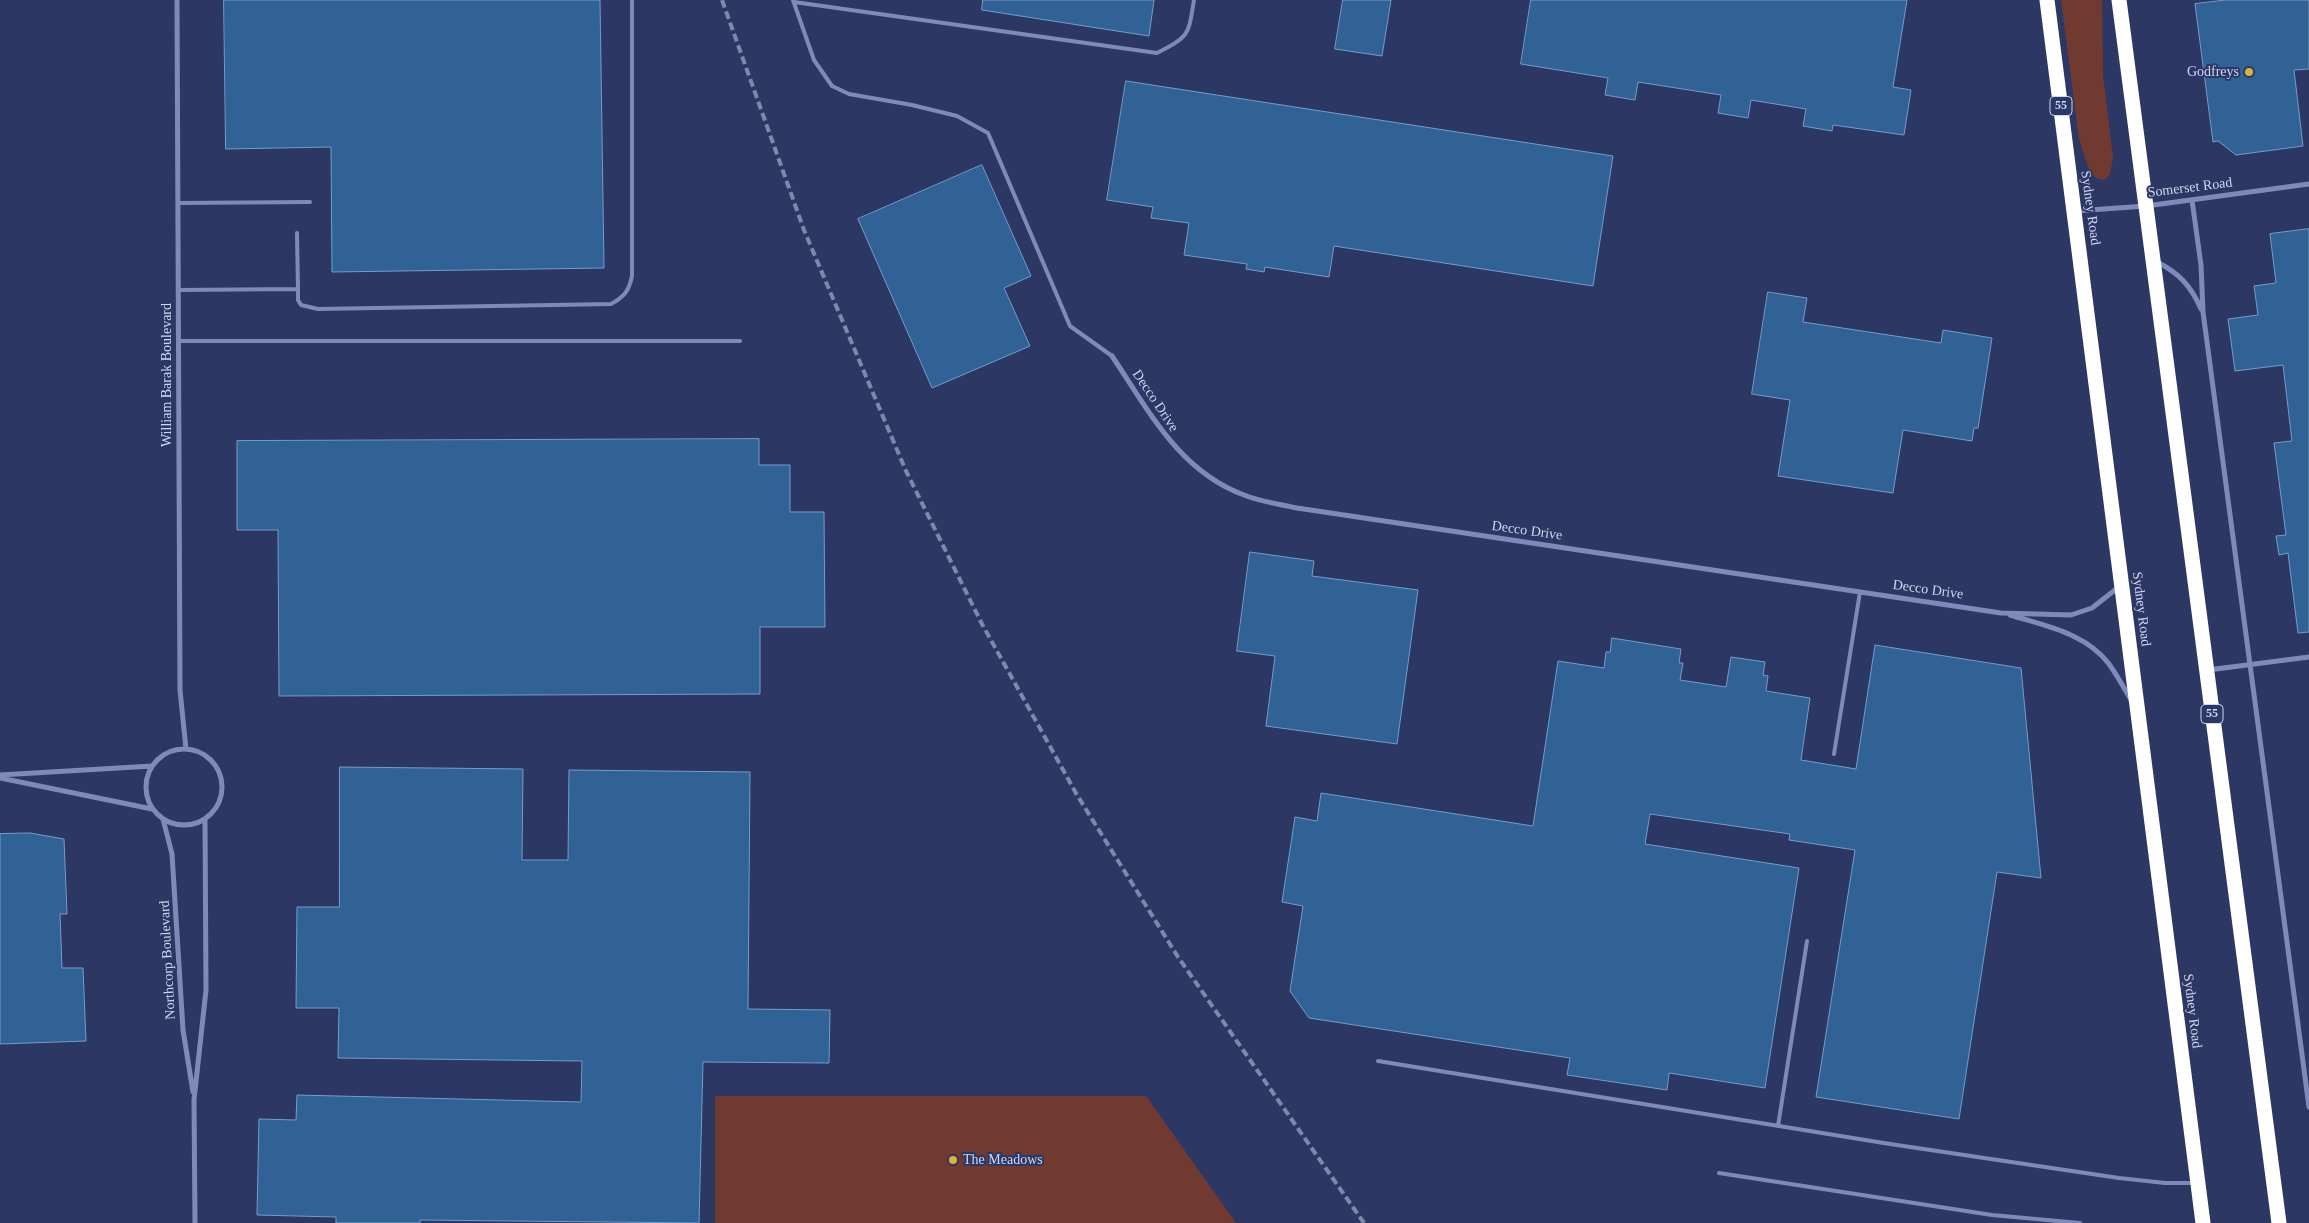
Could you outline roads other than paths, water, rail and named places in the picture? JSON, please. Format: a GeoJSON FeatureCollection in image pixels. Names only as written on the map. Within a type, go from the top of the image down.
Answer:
{"type":"FeatureCollection","features":[{"type":"Feature","properties":{"kind":"highway","name":"Sydney Road"},"geometry":{"type":"LineString","coordinates":[[2047,0],[2203,1223]]}},
{"type":"Feature","properties":{"kind":"highway","name":"55"},"geometry":{"type":"LineString","coordinates":[[2119,0],[2279,1223]]}},
{"type":"Feature","properties":{"kind":"street","name":"William Barak Boulevard"},"geometry":{"type":"LineString","coordinates":[[177,0],[180,690],[186,749]]}},
{"type":"Feature","properties":{"kind":"street","name":"Somerset Road"},"geometry":{"type":"LineString","coordinates":[[2074,212],[2146,206],[2309,184]]}},
{"type":"Feature","properties":{"kind":"street"},"geometry":{"type":"LineString","coordinates":[[2192,200],[2201,265],[2203,312],[2309,1107]]}},
{"type":"Feature","properties":{"kind":"street"},"geometry":{"type":"LineString","coordinates":[[2154,260],[2183,279],[2194,293],[2203,312]]}},
{"type":"Feature","properties":{"kind":"street","name":"Decco Drive"},"geometry":{"type":"LineString","coordinates":[[1112,356],[1173,447],[1200,472],[1244,496],[1297,508],[2001,613],[2071,615],[2092,608],[2121,585]]}},
{"type":"Feature","properties":{"kind":"street","name":"Decco Drive"},"geometry":{"type":"LineString","coordinates":[[2001,613],[2060,630],[2078,638],[2108,663],[2137,708]]}},
{"type":"Feature","properties":{"kind":"street"},"geometry":{"type":"LineString","coordinates":[[2206,670],[2309,656]]}},
{"type":"Feature","properties":{"kind":"street"},"geometry":{"type":"LineString","coordinates":[[186,749],[198,752],[208,758],[216,766],[221,777],[222,789],[214,811],[205,819],[184,825],[163,819],[152,809],[147,799],[145,788],[152,766],[166,753],[186,749]]}},
{"type":"Feature","properties":{"kind":"street"},"geometry":{"type":"LineString","coordinates":[[0,776],[152,766]]}},
{"type":"Feature","properties":{"kind":"street"},"geometry":{"type":"LineString","coordinates":[[0,776],[152,809]]}},
{"type":"Feature","properties":{"kind":"street","name":"Northcorp Boulevard"},"geometry":{"type":"LineString","coordinates":[[163,819],[172,854],[183,1030],[194,1100]]}},
{"type":"Feature","properties":{"kind":"street","name":"Northcorp Boulevard"},"geometry":{"type":"LineString","coordinates":[[195,1223],[194,1100],[206,990],[205,819]]}},
{"type":"Feature","properties":{"kind":"lane"},"geometry":{"type":"LineString","coordinates":[[297,233],[298,300],[301,305],[318,309],[611,304],[622,298],[630,289],[632,276],[632,0]]}},
{"type":"Feature","properties":{"kind":"lane"},"geometry":{"type":"LineString","coordinates":[[1112,356],[1070,326],[988,133],[957,116],[912,105],[849,94],[832,86],[814,60],[794,1],[1157,53],[1180,41],[1189,32],[1194,0]]}},
{"type":"Feature","properties":{"kind":"lane"},"geometry":{"type":"LineString","coordinates":[[178,203],[310,202]]}},
{"type":"Feature","properties":{"kind":"lane"},"geometry":{"type":"LineString","coordinates":[[178,290],[298,289]]}},
{"type":"Feature","properties":{"kind":"lane"},"geometry":{"type":"LineString","coordinates":[[179,341],[740,341]]}},
{"type":"Feature","properties":{"kind":"lane"},"geometry":{"type":"LineString","coordinates":[[1834,754],[1860,592]]}},
{"type":"Feature","properties":{"kind":"lane"},"geometry":{"type":"LineString","coordinates":[[1778,1126],[1807,941]]}},
{"type":"Feature","properties":{"kind":"lane"},"geometry":{"type":"LineString","coordinates":[[1378,1061],[1778,1126],[2119,1178],[2165,1183],[2198,1182]]}},
{"type":"Feature","properties":{"kind":"lane"},"geometry":{"type":"LineString","coordinates":[[1719,1173],[1992,1215],[2080,1223]]}},
{"type":"Feature","properties":{"kind":"railway"},"geometry":{"type":"LineString","coordinates":[[722,0],[804,230],[906,471],[982,624],[1077,795],[1178,957],[1364,1223]]}},
{"type":"Feature","properties":{"kind":"place","name":"Godfreys"},"geometry":{"type":"Point","coordinates":[2249,72]}},
{"type":"Feature","properties":{"kind":"place","name":"The Meadows"},"geometry":{"type":"Point","coordinates":[953,1160]}}]}
